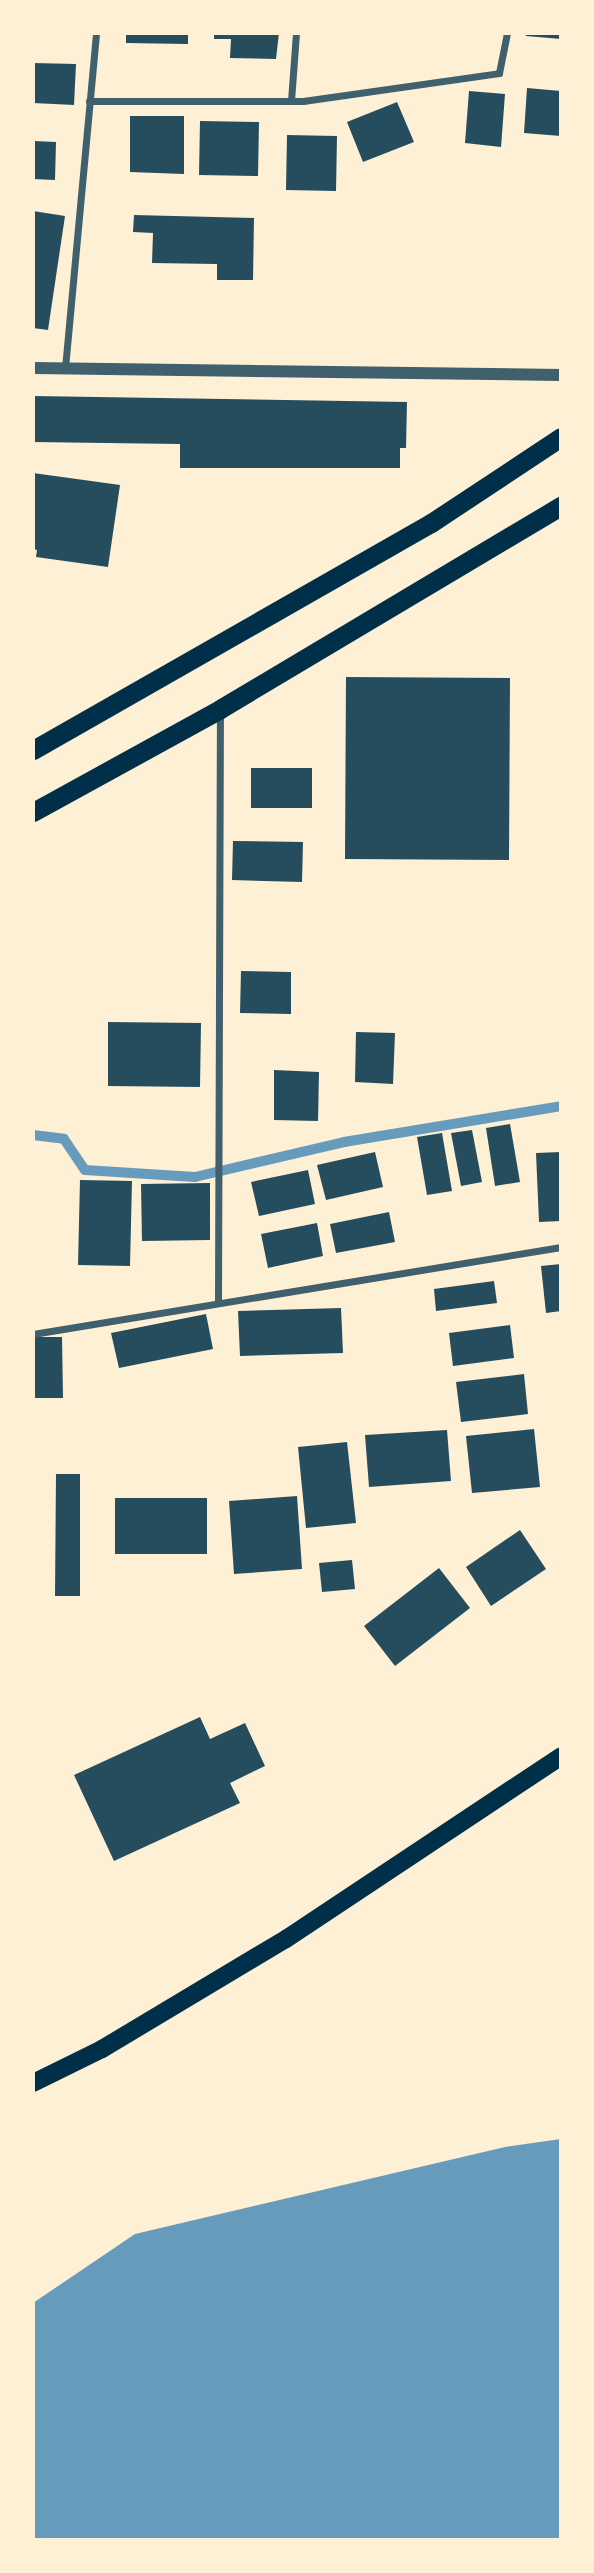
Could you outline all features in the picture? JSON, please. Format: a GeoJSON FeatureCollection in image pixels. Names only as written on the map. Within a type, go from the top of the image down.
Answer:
{"type":"FeatureCollection","features":[{"type":"Feature","properties":{"kind":"highway"},"geometry":{"type":"LineString","coordinates":[[33,750],[431,523],[561,437]]}},
{"type":"Feature","properties":{"kind":"highway"},"geometry":{"type":"LineString","coordinates":[[33,812],[220,709],[561,506]]}},
{"type":"Feature","properties":{"kind":"main road"},"geometry":{"type":"LineString","coordinates":[[33,2083],[102,2049],[286,1939],[561,1756]]}},
{"type":"Feature","properties":{"kind":"street"},"geometry":{"type":"LineString","coordinates":[[65,368],[96,33]]}},
{"type":"Feature","properties":{"kind":"street"},"geometry":{"type":"LineString","coordinates":[[290,101],[296,33]]}},
{"type":"Feature","properties":{"kind":"street"},"geometry":{"type":"LineString","coordinates":[[89,101],[290,101],[499,73],[508,33]]}},
{"type":"Feature","properties":{"kind":"street"},"geometry":{"type":"LineString","coordinates":[[33,368],[561,375]]}},
{"type":"Feature","properties":{"kind":"street"},"geometry":{"type":"LineString","coordinates":[[218,1301],[220,709]]}},
{"type":"Feature","properties":{"kind":"street"},"geometry":{"type":"LineString","coordinates":[[33,1334],[218,1301],[561,1247]]}},
{"type":"Feature","properties":{"kind":"water"},"geometry":{"type":"Polygon","coordinates":[[[561,2139],[561,2540],[33,2540],[33,2303],[135,2234],[505,2147],[561,2139]]]}},
{"type":"Feature","properties":{"kind":"building"},"geometry":{"type":"Polygon","coordinates":[[[126,33],[188,33],[188,44],[126,43],[126,33]]]}},
{"type":"Feature","properties":{"kind":"building"},"geometry":{"type":"Polygon","coordinates":[[[214,33],[279,33],[276,59],[230,58],[231,39],[214,39],[214,33]]]}},
{"type":"Feature","properties":{"kind":"building"},"geometry":{"type":"Polygon","coordinates":[[[526,33],[561,33],[561,39],[526,36],[526,33]]]}},
{"type":"Feature","properties":{"kind":"building"},"geometry":{"type":"Polygon","coordinates":[[[33,63],[76,64],[74,105],[33,103],[33,63]]]}},
{"type":"Feature","properties":{"kind":"building"},"geometry":{"type":"Polygon","coordinates":[[[527,88],[561,91],[561,136],[524,133],[527,88]]]}},
{"type":"Feature","properties":{"kind":"building"},"geometry":{"type":"Polygon","coordinates":[[[469,91],[505,94],[501,147],[465,143],[469,91]]]}},
{"type":"Feature","properties":{"kind":"building"},"geometry":{"type":"Polygon","coordinates":[[[397,102],[414,142],[363,162],[347,122],[397,102]]]}},
{"type":"Feature","properties":{"kind":"building"},"geometry":{"type":"Polygon","coordinates":[[[130,116],[184,116],[184,174],[130,172],[130,116]]]}},
{"type":"Feature","properties":{"kind":"building"},"geometry":{"type":"Polygon","coordinates":[[[200,121],[259,122],[258,176],[199,175],[200,121]]]}},
{"type":"Feature","properties":{"kind":"building"},"geometry":{"type":"Polygon","coordinates":[[[287,135],[337,136],[336,191],[286,190],[287,135]]]}},
{"type":"Feature","properties":{"kind":"building"},"geometry":{"type":"Polygon","coordinates":[[[33,141],[56,142],[55,180],[33,179],[33,141]]]}},
{"type":"Feature","properties":{"kind":"building"},"geometry":{"type":"Polygon","coordinates":[[[33,211],[65,216],[48,330],[33,328],[33,211]]]}},
{"type":"Feature","properties":{"kind":"building"},"geometry":{"type":"Polygon","coordinates":[[[134,215],[254,218],[253,280],[217,280],[217,264],[152,263],[153,233],[133,232],[134,215]]]}},
{"type":"Feature","properties":{"kind":"building"},"geometry":{"type":"Polygon","coordinates":[[[33,396],[407,402],[406,448],[400,448],[400,468],[180,468],[180,444],[33,442],[33,396]]]}},
{"type":"Feature","properties":{"kind":"building"},"geometry":{"type":"Polygon","coordinates":[[[33,473],[120,485],[108,567],[36,557],[37,550],[33,549],[33,473]]]}},
{"type":"Feature","properties":{"kind":"building"},"geometry":{"type":"Polygon","coordinates":[[[346,677],[510,678],[509,860],[345,859],[346,677]]]}},
{"type":"Feature","properties":{"kind":"building"},"geometry":{"type":"Polygon","coordinates":[[[251,768],[312,768],[312,808],[251,808],[251,768]]]}},
{"type":"Feature","properties":{"kind":"building"},"geometry":{"type":"Polygon","coordinates":[[[233,841],[303,842],[302,882],[232,880],[233,841]]]}},
{"type":"Feature","properties":{"kind":"building"},"geometry":{"type":"Polygon","coordinates":[[[241,971],[291,972],[291,1014],[240,1013],[241,971]]]}},
{"type":"Feature","properties":{"kind":"building"},"geometry":{"type":"Polygon","coordinates":[[[108,1022],[201,1023],[200,1087],[108,1086],[108,1022]]]}},
{"type":"Feature","properties":{"kind":"building"},"geometry":{"type":"Polygon","coordinates":[[[356,1032],[395,1033],[393,1084],[355,1082],[356,1032]]]}},
{"type":"Feature","properties":{"kind":"building"},"geometry":{"type":"Polygon","coordinates":[[[274,1070],[319,1072],[318,1121],[274,1120],[274,1070]]]}},
{"type":"Feature","properties":{"kind":"building"},"geometry":{"type":"Polygon","coordinates":[[[510,1124],[520,1182],[495,1186],[486,1128],[510,1124]]]}},
{"type":"Feature","properties":{"kind":"building"},"geometry":{"type":"Polygon","coordinates":[[[472,1130],[482,1182],[461,1186],[451,1133],[472,1130]]]}},
{"type":"Feature","properties":{"kind":"building"},"geometry":{"type":"Polygon","coordinates":[[[442,1133],[452,1191],[427,1195],[417,1137],[442,1133]]]}},
{"type":"Feature","properties":{"kind":"building"},"geometry":{"type":"Polygon","coordinates":[[[375,1152],[383,1187],[326,1200],[317,1165],[375,1152]]]}},
{"type":"Feature","properties":{"kind":"building"},"geometry":{"type":"Polygon","coordinates":[[[561,1152],[561,1221],[539,1222],[536,1153],[561,1152]]]}},
{"type":"Feature","properties":{"kind":"building"},"geometry":{"type":"Polygon","coordinates":[[[308,1170],[315,1204],[259,1216],[251,1182],[308,1170]]]}},
{"type":"Feature","properties":{"kind":"building"},"geometry":{"type":"Polygon","coordinates":[[[80,1180],[132,1181],[130,1266],[78,1265],[80,1180]]]}},
{"type":"Feature","properties":{"kind":"building"},"geometry":{"type":"Polygon","coordinates":[[[210,1183],[210,1240],[142,1241],[141,1184],[210,1183]]]}},
{"type":"Feature","properties":{"kind":"building"},"geometry":{"type":"Polygon","coordinates":[[[389,1212],[395,1242],[336,1253],[330,1224],[389,1212]]]}},
{"type":"Feature","properties":{"kind":"building"},"geometry":{"type":"Polygon","coordinates":[[[317,1223],[323,1256],[268,1268],[261,1234],[317,1223]]]}},
{"type":"Feature","properties":{"kind":"building"},"geometry":{"type":"Polygon","coordinates":[[[561,1264],[561,1311],[546,1313],[541,1266],[561,1264]]]}},
{"type":"Feature","properties":{"kind":"building"},"geometry":{"type":"Polygon","coordinates":[[[494,1281],[497,1303],[436,1311],[434,1289],[494,1281]]]}},
{"type":"Feature","properties":{"kind":"building"},"geometry":{"type":"Polygon","coordinates":[[[341,1308],[343,1353],[240,1356],[238,1311],[341,1308]]]}},
{"type":"Feature","properties":{"kind":"building"},"geometry":{"type":"Polygon","coordinates":[[[206,1314],[213,1349],[119,1368],[111,1333],[206,1314]]]}},
{"type":"Feature","properties":{"kind":"building"},"geometry":{"type":"Polygon","coordinates":[[[510,1325],[514,1358],[453,1366],[449,1333],[510,1325]]]}},
{"type":"Feature","properties":{"kind":"building"},"geometry":{"type":"Polygon","coordinates":[[[33,1337],[62,1337],[63,1398],[33,1398],[33,1337]]]}},
{"type":"Feature","properties":{"kind":"building"},"geometry":{"type":"Polygon","coordinates":[[[524,1374],[528,1414],[461,1422],[456,1382],[524,1374]]]}},
{"type":"Feature","properties":{"kind":"building"},"geometry":{"type":"Polygon","coordinates":[[[534,1429],[540,1487],[472,1493],[466,1436],[534,1429]]]}},
{"type":"Feature","properties":{"kind":"building"},"geometry":{"type":"Polygon","coordinates":[[[447,1430],[451,1481],[369,1487],[365,1435],[447,1430]]]}},
{"type":"Feature","properties":{"kind":"building"},"geometry":{"type":"Polygon","coordinates":[[[347,1442],[356,1523],[306,1528],[298,1447],[347,1442]]]}},
{"type":"Feature","properties":{"kind":"building"},"geometry":{"type":"Polygon","coordinates":[[[56,1474],[80,1474],[80,1596],[55,1596],[56,1474]]]}},
{"type":"Feature","properties":{"kind":"building"},"geometry":{"type":"Polygon","coordinates":[[[297,1496],[302,1569],[234,1574],[229,1501],[297,1496]]]}},
{"type":"Feature","properties":{"kind":"building"},"geometry":{"type":"Polygon","coordinates":[[[115,1498],[207,1498],[207,1554],[115,1554],[115,1498]]]}},
{"type":"Feature","properties":{"kind":"building"},"geometry":{"type":"Polygon","coordinates":[[[520,1530],[546,1569],[491,1606],[466,1567],[520,1530]]]}},
{"type":"Feature","properties":{"kind":"building"},"geometry":{"type":"Polygon","coordinates":[[[352,1560],[355,1589],[322,1592],[319,1563],[352,1560]]]}},
{"type":"Feature","properties":{"kind":"building"},"geometry":{"type":"Polygon","coordinates":[[[439,1568],[470,1608],[395,1666],[364,1626],[439,1568]]]}},
{"type":"Feature","properties":{"kind":"building"},"geometry":{"type":"Polygon","coordinates":[[[200,1717],[210,1739],[245,1723],[265,1766],[230,1783],[240,1803],[114,1861],[74,1775],[200,1717]]]}},
{"type":"Feature","properties":{"kind":"waterway"},"geometry":{"type":"LineString","coordinates":[[33,1135],[64,1139],[85,1170],[195,1177],[344,1142],[561,1106]]}}]}
